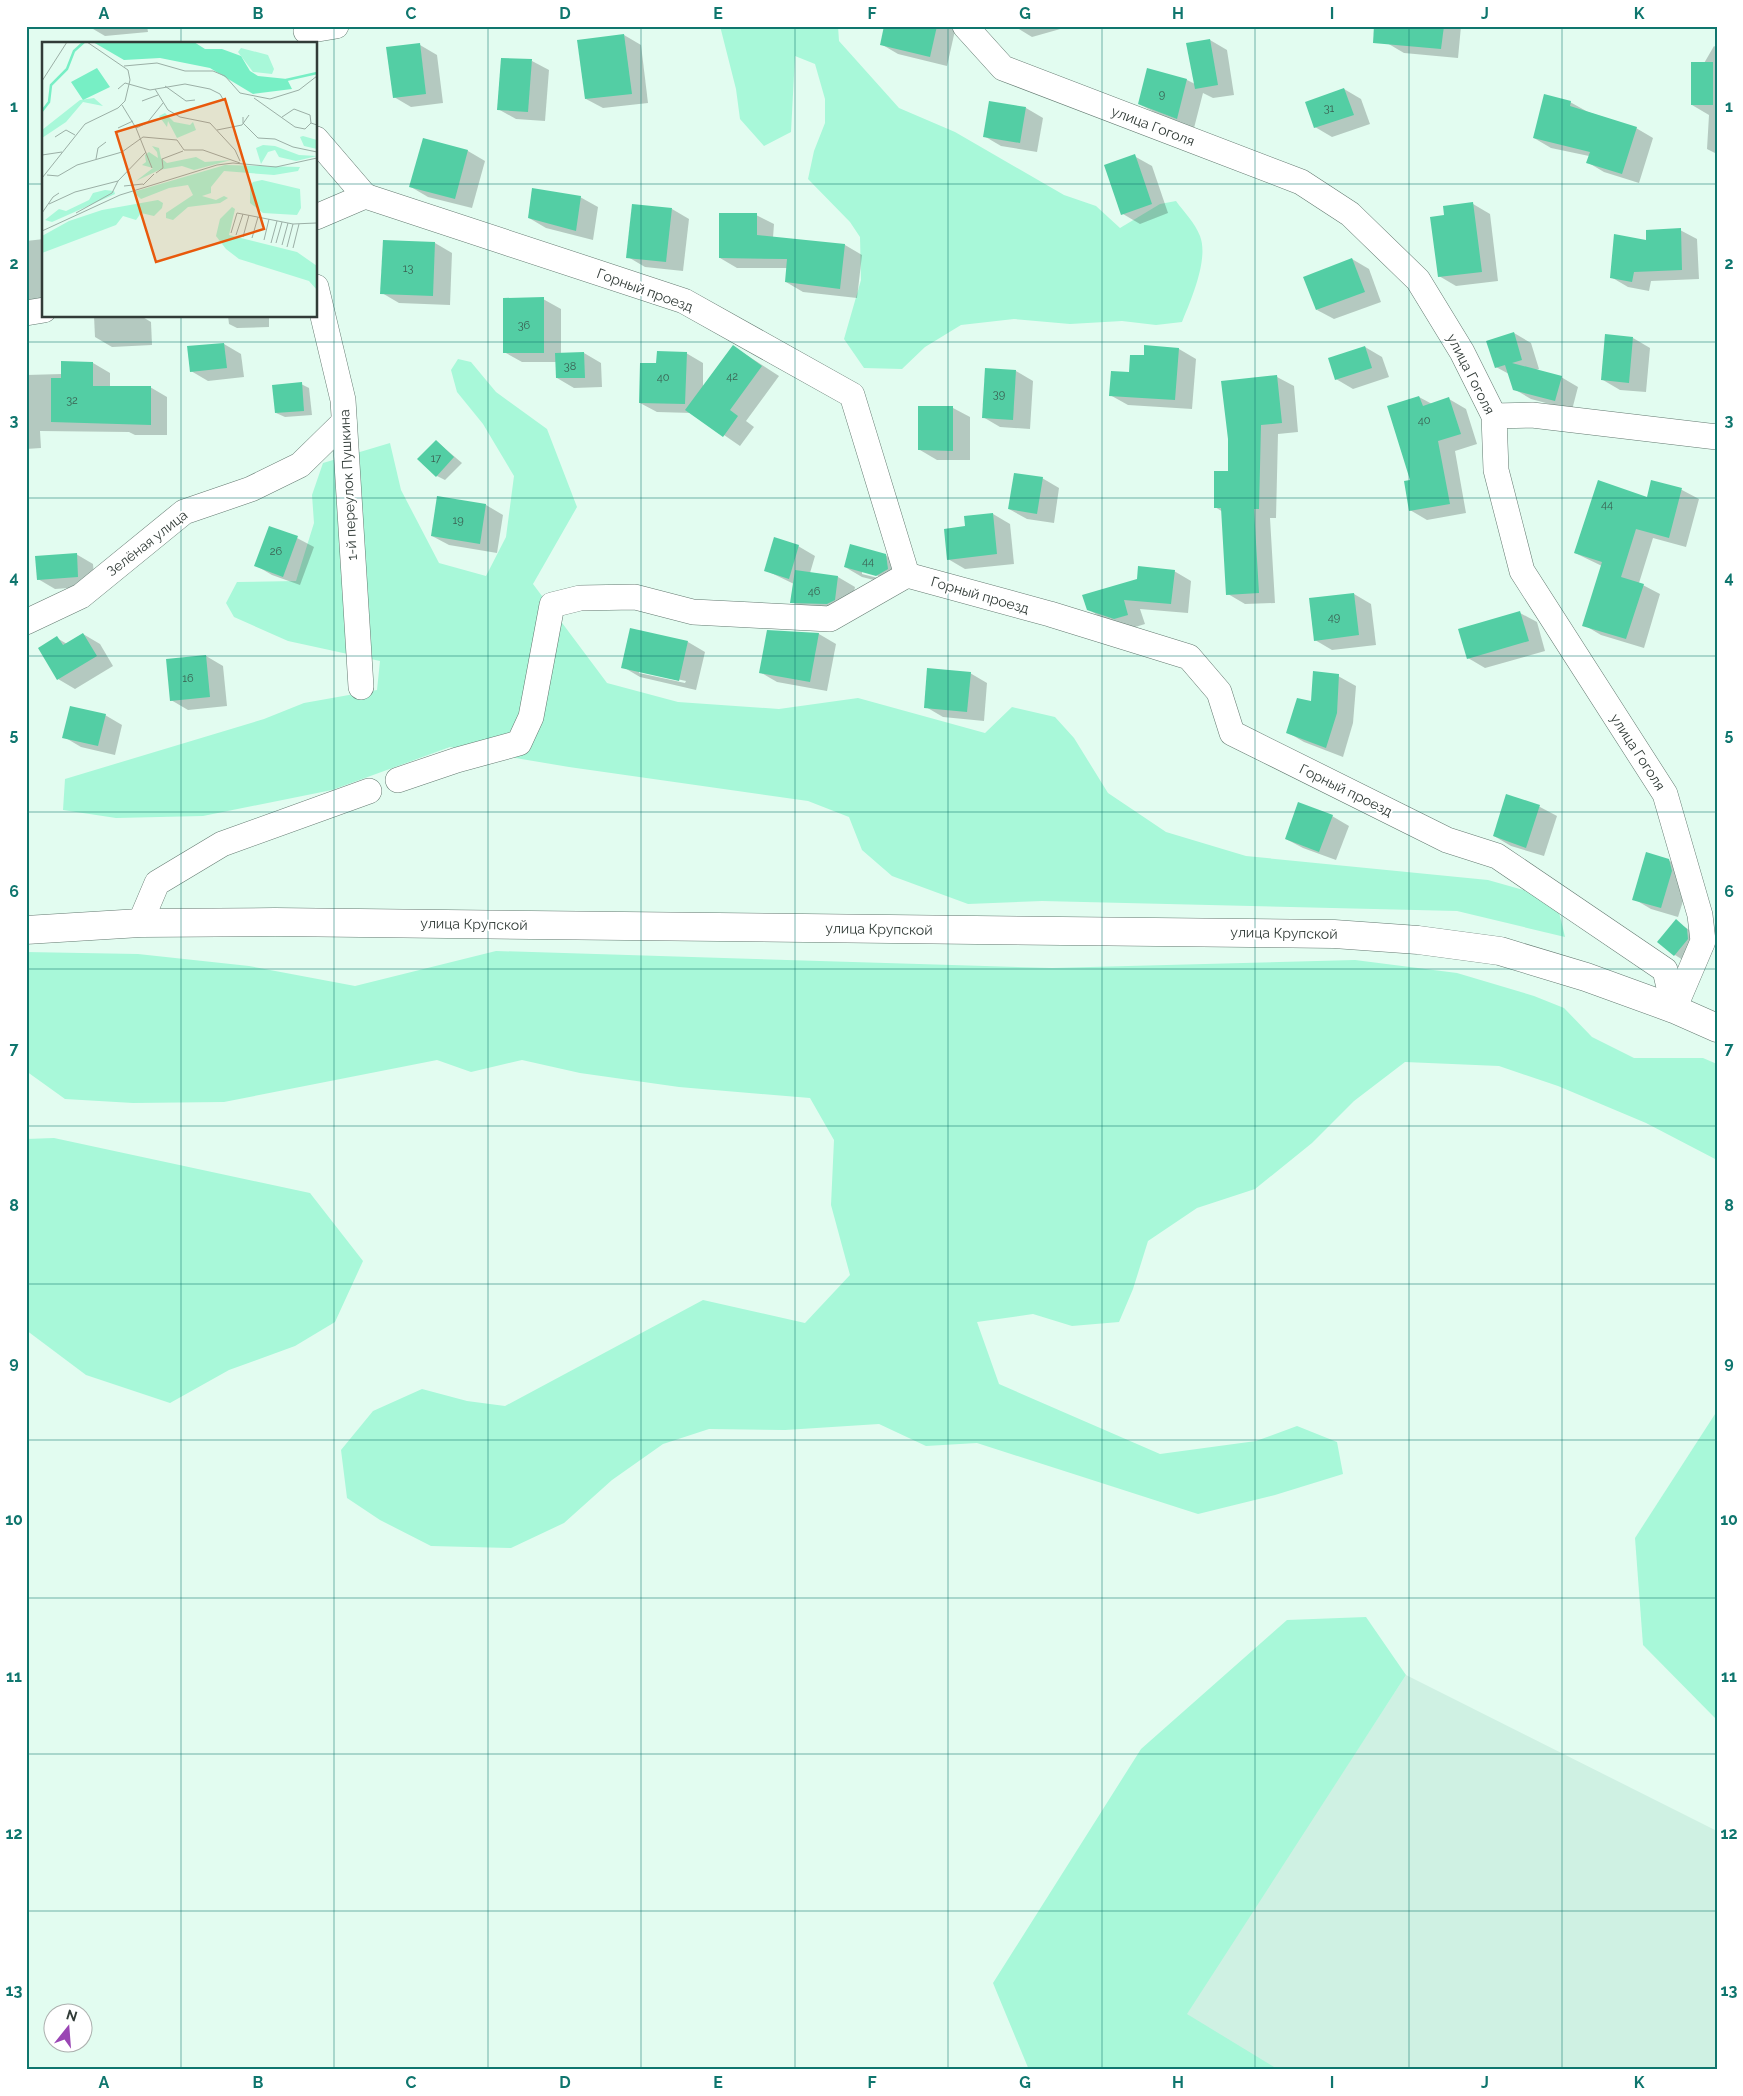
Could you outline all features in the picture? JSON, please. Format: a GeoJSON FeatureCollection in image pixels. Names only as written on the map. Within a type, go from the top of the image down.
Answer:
{"type":"FeatureCollection","features":[{"type":"Feature","properties":{"kind":"street"},"geometry":{"type":"LineString","coordinates":[[306,34],[336,26]]}},
{"type":"Feature","properties":{"kind":"street","name":"улица Гоголя"},"geometry":{"type":"LineString","coordinates":[[965,26],[1003,68],[1301,182],[1350,214],[1418,280],[1462,352],[1494,416],[1496,470],[1522,571],[1665,794],[1700,914],[1704,941],[1674,1010]]}},
{"type":"Feature","properties":{"kind":"street"},"geometry":{"type":"LineString","coordinates":[[318,141],[365,196],[318,217]]}},
{"type":"Feature","properties":{"kind":"street","name":"Горный проезд"},"geometry":{"type":"LineString","coordinates":[[365,196],[684,301],[852,396],[908,575],[1050,614],[1189,657],[1219,692],[1232,733],[1447,840],[1497,856],[1665,970],[1674,1010]]}},
{"type":"Feature","properties":{"kind":"street","name":"1-й переулок Пушкина"},"geometry":{"type":"LineString","coordinates":[[318,295],[336,363],[343,400],[361,687]]}},
{"type":"Feature","properties":{"kind":"street"},"geometry":{"type":"LineString","coordinates":[[26,313],[42,310]]}},
{"type":"Feature","properties":{"kind":"street"},"geometry":{"type":"LineString","coordinates":[[1494,416],[1532,415],[1717,437]]}},
{"type":"Feature","properties":{"kind":"street","name":"Зелёная улица"},"geometry":{"type":"LineString","coordinates":[[26,622],[81,596],[184,512],[250,488],[300,465],[344,422]]}},
{"type":"Feature","properties":{"kind":"street"},"geometry":{"type":"LineString","coordinates":[[398,780],[457,760],[519,743],[531,716],[552,605],[580,598],[635,597],[693,612],[830,619],[908,575]]}},
{"type":"Feature","properties":{"kind":"street"},"geometry":{"type":"LineString","coordinates":[[140,923],[157,883],[222,844],[369,791]]}},
{"type":"Feature","properties":{"kind":"street","name":"улица Крупской"},"geometry":{"type":"LineString","coordinates":[[26,930],[140,923],[304,922],[1334,934],[1418,940],[1500,951],[1586,977],[1717,1028]]}},
{"type":"Feature","properties":{"kind":"shaded area"},"geometry":{"type":"Polygon","coordinates":[[[1406,1675],[1717,1831],[1717,2070],[1275,2070],[1184,2015],[1406,1675]]]}},
{"type":"Feature","properties":{"kind":"green space"},"geometry":{"type":"Polygon","coordinates":[[[720,26],[838,26],[839,41],[899,108],[955,132],[1064,195],[1096,206],[1120,228],[1160,204],[1176,201],[1195,227],[1202,245],[1201,268],[1182,322],[1156,325],[1122,321],[1070,324],[1014,319],[961,325],[925,347],[902,369],[864,368],[844,339],[861,280],[860,237],[850,222],[808,179],[814,151],[825,123],[825,99],[815,64],[795,56],[791,132],[764,146],[740,119],[736,89],[720,26]]]}},
{"type":"Feature","properties":{"kind":"green space"},"geometry":{"type":"Polygon","coordinates":[[[458,359],[471,362],[496,392],[547,429],[577,507],[533,584],[607,683],[678,702],[779,709],[858,698],[985,733],[1012,707],[1055,717],[1074,738],[1108,793],[1166,832],[1246,856],[1488,880],[1530,892],[1558,908],[1565,937],[1457,911],[1042,901],[968,904],[892,876],[862,850],[849,817],[808,801],[569,767],[450,747],[332,790],[203,816],[116,818],[63,810],[65,779],[264,719],[304,703],[377,690],[380,661],[288,641],[234,617],[226,603],[237,582],[296,581],[314,523],[312,495],[323,463],[390,443],[401,490],[439,563],[486,576],[506,537],[514,476],[483,424],[457,392],[451,370],[458,359]]]}},
{"type":"Feature","properties":{"kind":"green space"},"geometry":{"type":"Polygon","coordinates":[[[496,951],[1052,968],[1355,960],[1457,973],[1534,996],[1564,1008],[1592,1037],[1634,1058],[1703,1058],[1717,1064],[1717,1160],[1646,1123],[1558,1086],[1499,1066],[1405,1062],[1354,1101],[1312,1143],[1255,1189],[1197,1208],[1148,1241],[1133,1289],[1119,1322],[1072,1326],[1033,1314],[977,1322],[999,1384],[1160,1454],[1256,1441],[1297,1426],[1337,1442],[1343,1474],[1275,1495],[1198,1514],[977,1443],[926,1446],[879,1424],[785,1430],[709,1429],[663,1444],[612,1480],[564,1523],[511,1548],[431,1546],[380,1520],[347,1498],[341,1450],[373,1411],[422,1389],[467,1401],[505,1406],[703,1300],[805,1323],[850,1275],[831,1205],[834,1140],[810,1098],[679,1087],[580,1073],[522,1060],[471,1072],[437,1060],[224,1102],[133,1103],[65,1099],[26,1071],[26,952],[138,954],[249,966],[355,986],[496,951]]]}},
{"type":"Feature","properties":{"kind":"green space"},"geometry":{"type":"Polygon","coordinates":[[[54,1138],[310,1193],[363,1261],[335,1322],[295,1346],[229,1370],[170,1403],[86,1375],[26,1330],[26,1139],[54,1138]]]}},
{"type":"Feature","properties":{"kind":"green space"},"geometry":{"type":"Polygon","coordinates":[[[1717,1411],[1717,1720],[1643,1645],[1635,1538],[1717,1411]]]}},
{"type":"Feature","properties":{"kind":"green space"},"geometry":{"type":"Polygon","coordinates":[[[1366,1617],[1406,1675],[1187,2014],[1279,2070],[1029,2070],[993,1983],[1141,1749],[1287,1620],[1366,1617]]]}},
{"type":"Feature","properties":{"kind":"building"},"geometry":{"type":"Polygon","coordinates":[[[884,26],[937,26],[930,57],[880,45],[884,26]]]}},
{"type":"Feature","properties":{"kind":"building"},"geometry":{"type":"Polygon","coordinates":[[[1374,26],[1444,26],[1441,49],[1373,43],[1374,26]]]}},
{"type":"Feature","properties":{"kind":"building"},"geometry":{"type":"Polygon","coordinates":[[[624,34],[632,94],[585,99],[577,40],[624,34]]]}},
{"type":"Feature","properties":{"kind":"building"},"geometry":{"type":"Polygon","coordinates":[[[1210,39],[1218,85],[1195,89],[1186,43],[1210,39]]]}},
{"type":"Feature","properties":{"kind":"building"},"geometry":{"type":"Polygon","coordinates":[[[420,43],[426,94],[393,98],[386,47],[420,43]]]}},
{"type":"Feature","properties":{"kind":"building"},"geometry":{"type":"Polygon","coordinates":[[[501,58],[532,59],[528,112],[497,110],[501,58]]]}},
{"type":"Feature","properties":{"kind":"building"},"geometry":{"type":"Polygon","coordinates":[[[1691,62],[1713,62],[1713,105],[1691,105],[1691,62]]]}},
{"type":"Feature","properties":{"kind":"building"},"geometry":{"type":"Polygon","coordinates":[[[1147,68],[1187,79],[1177,119],[1138,104],[1147,68]]]}},
{"type":"Feature","properties":{"kind":"building"},"geometry":{"type":"Polygon","coordinates":[[[1344,88],[1354,115],[1314,128],[1305,102],[1344,88]]]}},
{"type":"Feature","properties":{"kind":"building"},"geometry":{"type":"Polygon","coordinates":[[[1544,94],[1571,101],[1570,106],[1637,127],[1622,174],[1586,163],[1590,152],[1533,138],[1544,94]]]}},
{"type":"Feature","properties":{"kind":"building"},"geometry":{"type":"Polygon","coordinates":[[[989,101],[1026,107],[1020,143],[983,137],[989,101]]]}},
{"type":"Feature","properties":{"kind":"building"},"geometry":{"type":"Polygon","coordinates":[[[423,138],[468,150],[455,199],[409,187],[423,138]]]}},
{"type":"Feature","properties":{"kind":"building"},"geometry":{"type":"Polygon","coordinates":[[[1135,154],[1152,204],[1121,215],[1104,165],[1135,154]]]}},
{"type":"Feature","properties":{"kind":"building"},"geometry":{"type":"Polygon","coordinates":[[[532,188],[581,196],[576,231],[528,218],[532,188]]]}},
{"type":"Feature","properties":{"kind":"building"},"geometry":{"type":"Polygon","coordinates":[[[1473,202],[1482,272],[1438,277],[1430,217],[1444,215],[1443,206],[1473,202]]]}},
{"type":"Feature","properties":{"kind":"building"},"geometry":{"type":"Polygon","coordinates":[[[632,204],[672,208],[666,262],[626,258],[632,204]]]}},
{"type":"Feature","properties":{"kind":"building"},"geometry":{"type":"Polygon","coordinates":[[[719,213],[757,213],[757,235],[845,244],[840,289],[785,282],[787,259],[719,258],[719,213]]]}},
{"type":"Feature","properties":{"kind":"building"},"geometry":{"type":"Polygon","coordinates":[[[1681,228],[1682,270],[1634,272],[1632,282],[1610,278],[1614,234],[1646,240],[1646,230],[1681,228]]]}},
{"type":"Feature","properties":{"kind":"building"},"geometry":{"type":"Polygon","coordinates":[[[383,240],[435,242],[433,296],[380,294],[383,240]]]}},
{"type":"Feature","properties":{"kind":"building"},"geometry":{"type":"Polygon","coordinates":[[[1352,258],[1365,292],[1316,310],[1303,277],[1352,258]]]}},
{"type":"Feature","properties":{"kind":"building"},"geometry":{"type":"Polygon","coordinates":[[[544,297],[544,353],[503,353],[503,298],[544,297]]]}},
{"type":"Feature","properties":{"kind":"building"},"geometry":{"type":"Polygon","coordinates":[[[1514,332],[1522,360],[1512,363],[1562,376],[1555,401],[1513,390],[1505,365],[1495,368],[1486,341],[1514,332]]]}},
{"type":"Feature","properties":{"kind":"building"},"geometry":{"type":"Polygon","coordinates":[[[1605,334],[1633,337],[1629,383],[1601,380],[1605,334]]]}},
{"type":"Feature","properties":{"kind":"building"},"geometry":{"type":"Polygon","coordinates":[[[224,343],[227,368],[190,372],[187,346],[224,343]]]}},
{"type":"Feature","properties":{"kind":"building"},"geometry":{"type":"Polygon","coordinates":[[[733,345],[762,366],[730,410],[738,416],[723,437],[685,410],[733,345]]]}},
{"type":"Feature","properties":{"kind":"building"},"geometry":{"type":"Polygon","coordinates":[[[1144,345],[1179,348],[1175,400],[1109,396],[1111,371],[1129,372],[1130,355],[1144,355],[1144,345]]]}},
{"type":"Feature","properties":{"kind":"building"},"geometry":{"type":"Polygon","coordinates":[[[1365,346],[1372,368],[1335,380],[1328,358],[1365,346]]]}},
{"type":"Feature","properties":{"kind":"building"},"geometry":{"type":"Polygon","coordinates":[[[657,351],[687,352],[685,404],[639,403],[640,363],[656,363],[657,351]]]}},
{"type":"Feature","properties":{"kind":"building"},"geometry":{"type":"Polygon","coordinates":[[[584,352],[585,378],[556,378],[555,353],[584,352]]]}},
{"type":"Feature","properties":{"kind":"building"},"geometry":{"type":"Polygon","coordinates":[[[61,361],[93,362],[93,386],[151,386],[151,425],[51,422],[51,378],[61,378],[61,361]]]}},
{"type":"Feature","properties":{"kind":"building"},"geometry":{"type":"Polygon","coordinates":[[[985,368],[1016,370],[1013,420],[982,418],[985,368]]]}},
{"type":"Feature","properties":{"kind":"building"},"geometry":{"type":"Polygon","coordinates":[[[1277,375],[1282,423],[1261,425],[1259,509],[1254,509],[1259,593],[1226,595],[1221,508],[1214,508],[1214,471],[1228,471],[1228,439],[1221,381],[1277,375]]]}},
{"type":"Feature","properties":{"kind":"building"},"geometry":{"type":"Polygon","coordinates":[[[302,382],[304,411],[275,413],[272,385],[302,382]]]}},
{"type":"Feature","properties":{"kind":"building"},"geometry":{"type":"Polygon","coordinates":[[[1419,396],[1423,406],[1449,397],[1461,434],[1438,441],[1450,504],[1409,511],[1404,481],[1410,480],[1387,406],[1419,396]]]}},
{"type":"Feature","properties":{"kind":"building"},"geometry":{"type":"Polygon","coordinates":[[[918,406],[953,406],[953,451],[918,450],[918,406]]]}},
{"type":"Feature","properties":{"kind":"building"},"geometry":{"type":"Polygon","coordinates":[[[436,440],[454,457],[436,477],[417,459],[436,440]]]}},
{"type":"Feature","properties":{"kind":"building"},"geometry":{"type":"Polygon","coordinates":[[[1014,473],[1043,477],[1037,514],[1008,509],[1014,473]]]}},
{"type":"Feature","properties":{"kind":"building"},"geometry":{"type":"Polygon","coordinates":[[[1598,480],[1647,497],[1651,480],[1682,488],[1669,538],[1636,529],[1621,577],[1644,584],[1626,639],[1582,626],[1602,562],[1574,553],[1598,480]]]}},
{"type":"Feature","properties":{"kind":"building"},"geometry":{"type":"Polygon","coordinates":[[[437,496],[486,504],[480,544],[431,536],[437,496]]]}},
{"type":"Feature","properties":{"kind":"building"},"geometry":{"type":"Polygon","coordinates":[[[993,513],[997,554],[947,560],[944,529],[965,526],[964,516],[993,513]]]}},
{"type":"Feature","properties":{"kind":"building"},"geometry":{"type":"Polygon","coordinates":[[[269,526],[298,536],[283,577],[254,566],[269,526]]]}},
{"type":"Feature","properties":{"kind":"building"},"geometry":{"type":"Polygon","coordinates":[[[774,537],[799,545],[789,579],[764,571],[774,537]]]}},
{"type":"Feature","properties":{"kind":"building"},"geometry":{"type":"Polygon","coordinates":[[[850,544],[886,554],[888,569],[876,576],[844,567],[850,544]]]}},
{"type":"Feature","properties":{"kind":"building"},"geometry":{"type":"Polygon","coordinates":[[[77,553],[78,577],[37,580],[35,556],[77,553]]]}},
{"type":"Feature","properties":{"kind":"building"},"geometry":{"type":"Polygon","coordinates":[[[1138,566],[1175,570],[1171,604],[1124,600],[1128,615],[1114,619],[1087,610],[1082,595],[1137,579],[1138,566]]]}},
{"type":"Feature","properties":{"kind":"building"},"geometry":{"type":"Polygon","coordinates":[[[795,570],[838,576],[835,600],[827,604],[790,603],[795,570]]]}},
{"type":"Feature","properties":{"kind":"building"},"geometry":{"type":"Polygon","coordinates":[[[1354,593],[1359,635],[1314,641],[1309,598],[1354,593]]]}},
{"type":"Feature","properties":{"kind":"building"},"geometry":{"type":"Polygon","coordinates":[[[1520,611],[1529,641],[1467,659],[1458,629],[1520,611]]]}},
{"type":"Feature","properties":{"kind":"building"},"geometry":{"type":"Polygon","coordinates":[[[630,628],[688,641],[679,681],[621,668],[630,628]]]}},
{"type":"Feature","properties":{"kind":"building"},"geometry":{"type":"Polygon","coordinates":[[[767,630],[819,633],[810,682],[759,673],[767,630]]]}},
{"type":"Feature","properties":{"kind":"building"},"geometry":{"type":"Polygon","coordinates":[[[83,633],[97,656],[57,680],[38,648],[57,636],[63,645],[83,633]]]}},
{"type":"Feature","properties":{"kind":"building"},"geometry":{"type":"Polygon","coordinates":[[[206,655],[210,697],[170,701],[166,659],[206,655]]]}},
{"type":"Feature","properties":{"kind":"building"},"geometry":{"type":"Polygon","coordinates":[[[927,668],[971,672],[967,712],[924,708],[927,668]]]}},
{"type":"Feature","properties":{"kind":"building"},"geometry":{"type":"Polygon","coordinates":[[[1313,671],[1339,674],[1337,713],[1326,748],[1286,733],[1297,698],[1311,701],[1313,671]]]}},
{"type":"Feature","properties":{"kind":"building"},"geometry":{"type":"Polygon","coordinates":[[[70,706],[106,714],[98,746],[62,738],[70,706]]]}},
{"type":"Feature","properties":{"kind":"building"},"geometry":{"type":"Polygon","coordinates":[[[1506,794],[1540,805],[1526,848],[1493,836],[1506,794]]]}},
{"type":"Feature","properties":{"kind":"building"},"geometry":{"type":"Polygon","coordinates":[[[1298,802],[1333,815],[1319,852],[1285,839],[1298,802]]]}},
{"type":"Feature","properties":{"kind":"building"},"geometry":{"type":"Polygon","coordinates":[[[1646,852],[1669,859],[1672,871],[1661,908],[1632,900],[1646,852]]]}},
{"type":"Feature","properties":{"kind":"building"},"geometry":{"type":"Polygon","coordinates":[[[1676,919],[1687,929],[1688,939],[1674,956],[1657,942],[1676,919]]]}}]}
